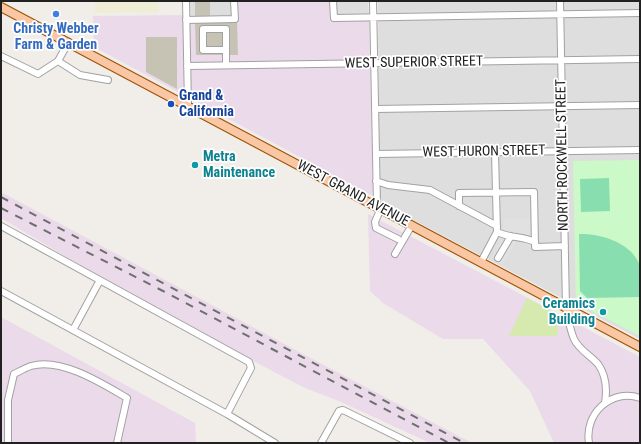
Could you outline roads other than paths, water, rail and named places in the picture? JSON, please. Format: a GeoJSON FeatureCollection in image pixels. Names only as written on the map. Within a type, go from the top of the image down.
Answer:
{"type":"FeatureCollection","features":[{"type":"Feature","properties":{"kind":"main road","name":"WEST GRAND AVENUE"},"geometry":{"type":"LineString","coordinates":[[1,7],[640,347]]}},
{"type":"Feature","properties":{"kind":"street"},"geometry":{"type":"LineString","coordinates":[[186,1],[188,107]]}},
{"type":"Feature","properties":{"kind":"street"},"geometry":{"type":"LineString","coordinates":[[186,20],[235,19],[234,1]]}},
{"type":"Feature","properties":{"kind":"street"},"geometry":{"type":"LineString","coordinates":[[333,1],[334,18],[640,13]]}},
{"type":"Feature","properties":{"kind":"street"},"geometry":{"type":"LineString","coordinates":[[373,1],[376,180],[379,207],[375,222],[376,228],[398,239]]}},
{"type":"Feature","properties":{"kind":"street","name":"NORTH ROCKWELL STREET"},"geometry":{"type":"LineString","coordinates":[[560,1],[566,308],[574,339],[580,347],[598,364],[603,374],[606,393],[605,403]]}},
{"type":"Feature","properties":{"kind":"street"},"geometry":{"type":"LineString","coordinates":[[226,50],[203,50],[203,29],[226,29],[226,50],[226,65]]}},
{"type":"Feature","properties":{"kind":"street"},"geometry":{"type":"LineString","coordinates":[[1,56],[38,74],[58,61],[68,43]]}},
{"type":"Feature","properties":{"kind":"street","name":"WEST SUPERIOR STREET"},"geometry":{"type":"LineString","coordinates":[[187,66],[640,59]]}},
{"type":"Feature","properties":{"kind":"street"},"geometry":{"type":"LineString","coordinates":[[58,61],[80,75],[108,80]]}},
{"type":"Feature","properties":{"kind":"street"},"geometry":{"type":"LineString","coordinates":[[375,109],[640,105]]}},
{"type":"Feature","properties":{"kind":"street","name":"WEST HURON STREET"},"geometry":{"type":"LineString","coordinates":[[376,154],[640,150]]}},
{"type":"Feature","properties":{"kind":"street"},"geometry":{"type":"LineString","coordinates":[[481,262],[497,229],[495,152]]}},
{"type":"Feature","properties":{"kind":"street"},"geometry":{"type":"LineString","coordinates":[[376,180],[388,185],[430,190],[511,236],[526,238],[535,242]]}},
{"type":"Feature","properties":{"kind":"street"},"geometry":{"type":"LineString","coordinates":[[459,206],[459,193],[534,192],[535,247],[565,246]]}},
{"type":"Feature","properties":{"kind":"street"},"geometry":{"type":"LineString","coordinates":[[395,254],[412,225]]}},
{"type":"Feature","properties":{"kind":"street"},"geometry":{"type":"LineString","coordinates":[[1,226],[99,282],[249,362],[251,368],[227,414]]}},
{"type":"Feature","properties":{"kind":"street"},"geometry":{"type":"LineString","coordinates":[[498,258],[511,236]]}},
{"type":"Feature","properties":{"kind":"street"},"geometry":{"type":"LineString","coordinates":[[73,330],[99,282]]}},
{"type":"Feature","properties":{"kind":"street"},"geometry":{"type":"LineString","coordinates":[[1,291],[227,414],[275,443]]}},
{"type":"Feature","properties":{"kind":"street"},"geometry":{"type":"LineString","coordinates":[[8,443],[8,400],[14,374],[32,365],[55,365],[96,379],[127,398],[117,443]]}},
{"type":"Feature","properties":{"kind":"street"},"geometry":{"type":"LineString","coordinates":[[589,443],[588,430],[591,420],[597,410],[605,403],[625,396],[640,398]]}},
{"type":"Feature","properties":{"kind":"street"},"geometry":{"type":"LineString","coordinates":[[321,443],[339,412],[343,410],[410,443]]}},
{"type":"Feature","properties":{"kind":"railway"},"geometry":{"type":"LineString","coordinates":[[1,197],[464,443]]}},
{"type":"Feature","properties":{"kind":"railway"},"geometry":{"type":"LineString","coordinates":[[1,208],[163,291],[449,443]]}},
{"type":"Feature","properties":{"kind":"place","name":"Christy Webber Farm & Garden"},"geometry":{"type":"Point","coordinates":[56,14]}},
{"type":"Feature","properties":{"kind":"place","name":"Grand & California"},"geometry":{"type":"Point","coordinates":[171,104]}},
{"type":"Feature","properties":{"kind":"place","name":"Metra Maintenance"},"geometry":{"type":"Point","coordinates":[195,165]}},
{"type":"Feature","properties":{"kind":"place","name":"Ceramics Building"},"geometry":{"type":"Point","coordinates":[603,312]}}]}
